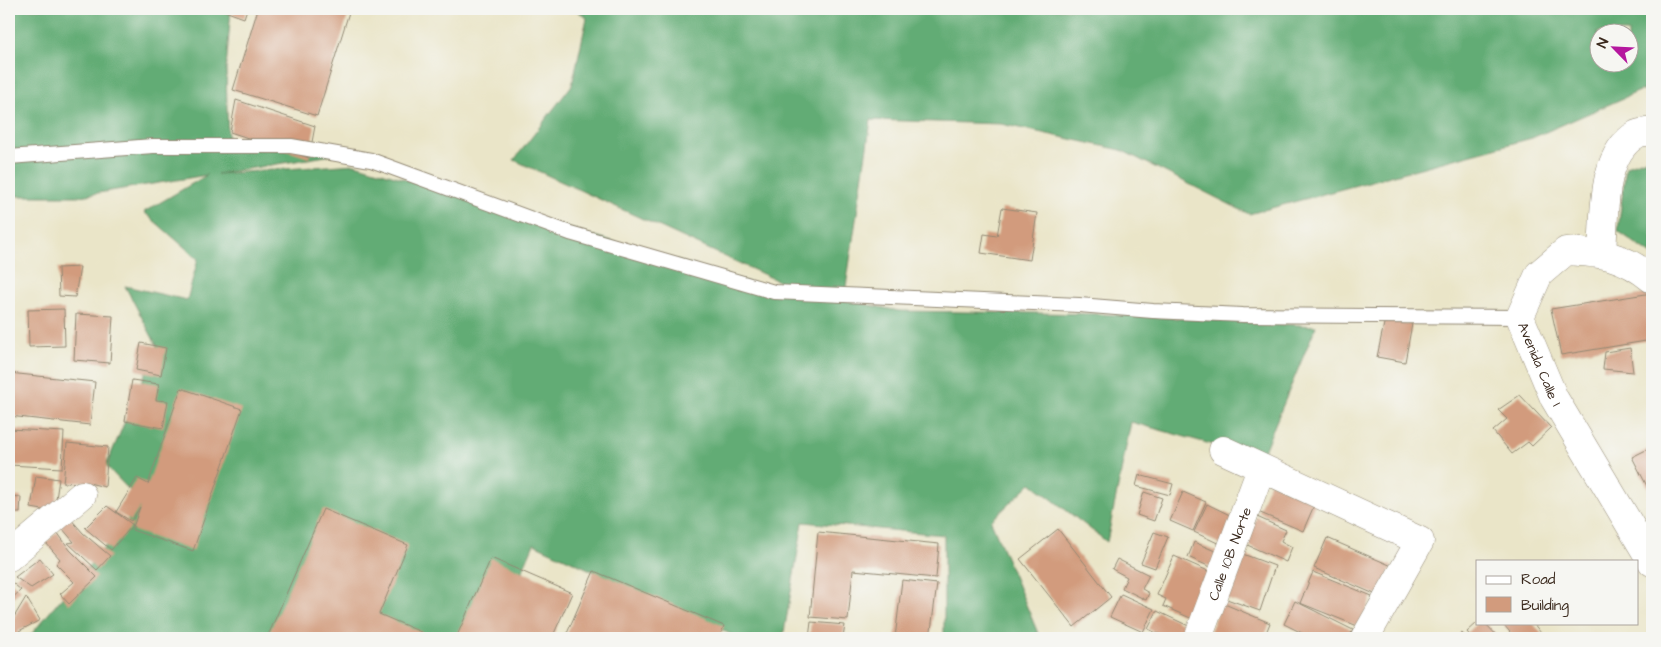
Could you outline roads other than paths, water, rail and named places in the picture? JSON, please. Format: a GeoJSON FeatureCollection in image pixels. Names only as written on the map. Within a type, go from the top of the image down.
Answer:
{"type":"FeatureCollection","features":[{"type":"Feature","properties":{"kind":"street"},"geometry":{"type":"LineString","coordinates":[[1602,253],[1608,176],[1617,154],[1637,134],[1652,131]]}},
{"type":"Feature","properties":{"kind":"street","name":"Avenida Calle 1"},"geometry":{"type":"LineString","coordinates":[[1652,280],[1624,259],[1602,253],[1566,251],[1539,274],[1520,317],[1554,398],[1652,562]]}},
{"type":"Feature","properties":{"kind":"street"},"geometry":{"type":"LineString","coordinates":[[1223,450],[1420,541],[1365,638]]}},
{"type":"Feature","properties":{"kind":"street","name":"Calle 10B Norte"},"geometry":{"type":"LineString","coordinates":[[1198,638],[1261,468]]}},
{"type":"Feature","properties":{"kind":"street"},"geometry":{"type":"LineString","coordinates":[[9,558],[82,495]]}},
{"type":"Feature","properties":{"kind":"lane"},"geometry":{"type":"LineString","coordinates":[[9,157],[154,146],[281,146],[362,158],[570,233],[774,292],[1079,305],[1243,315],[1520,317]]}}]}
